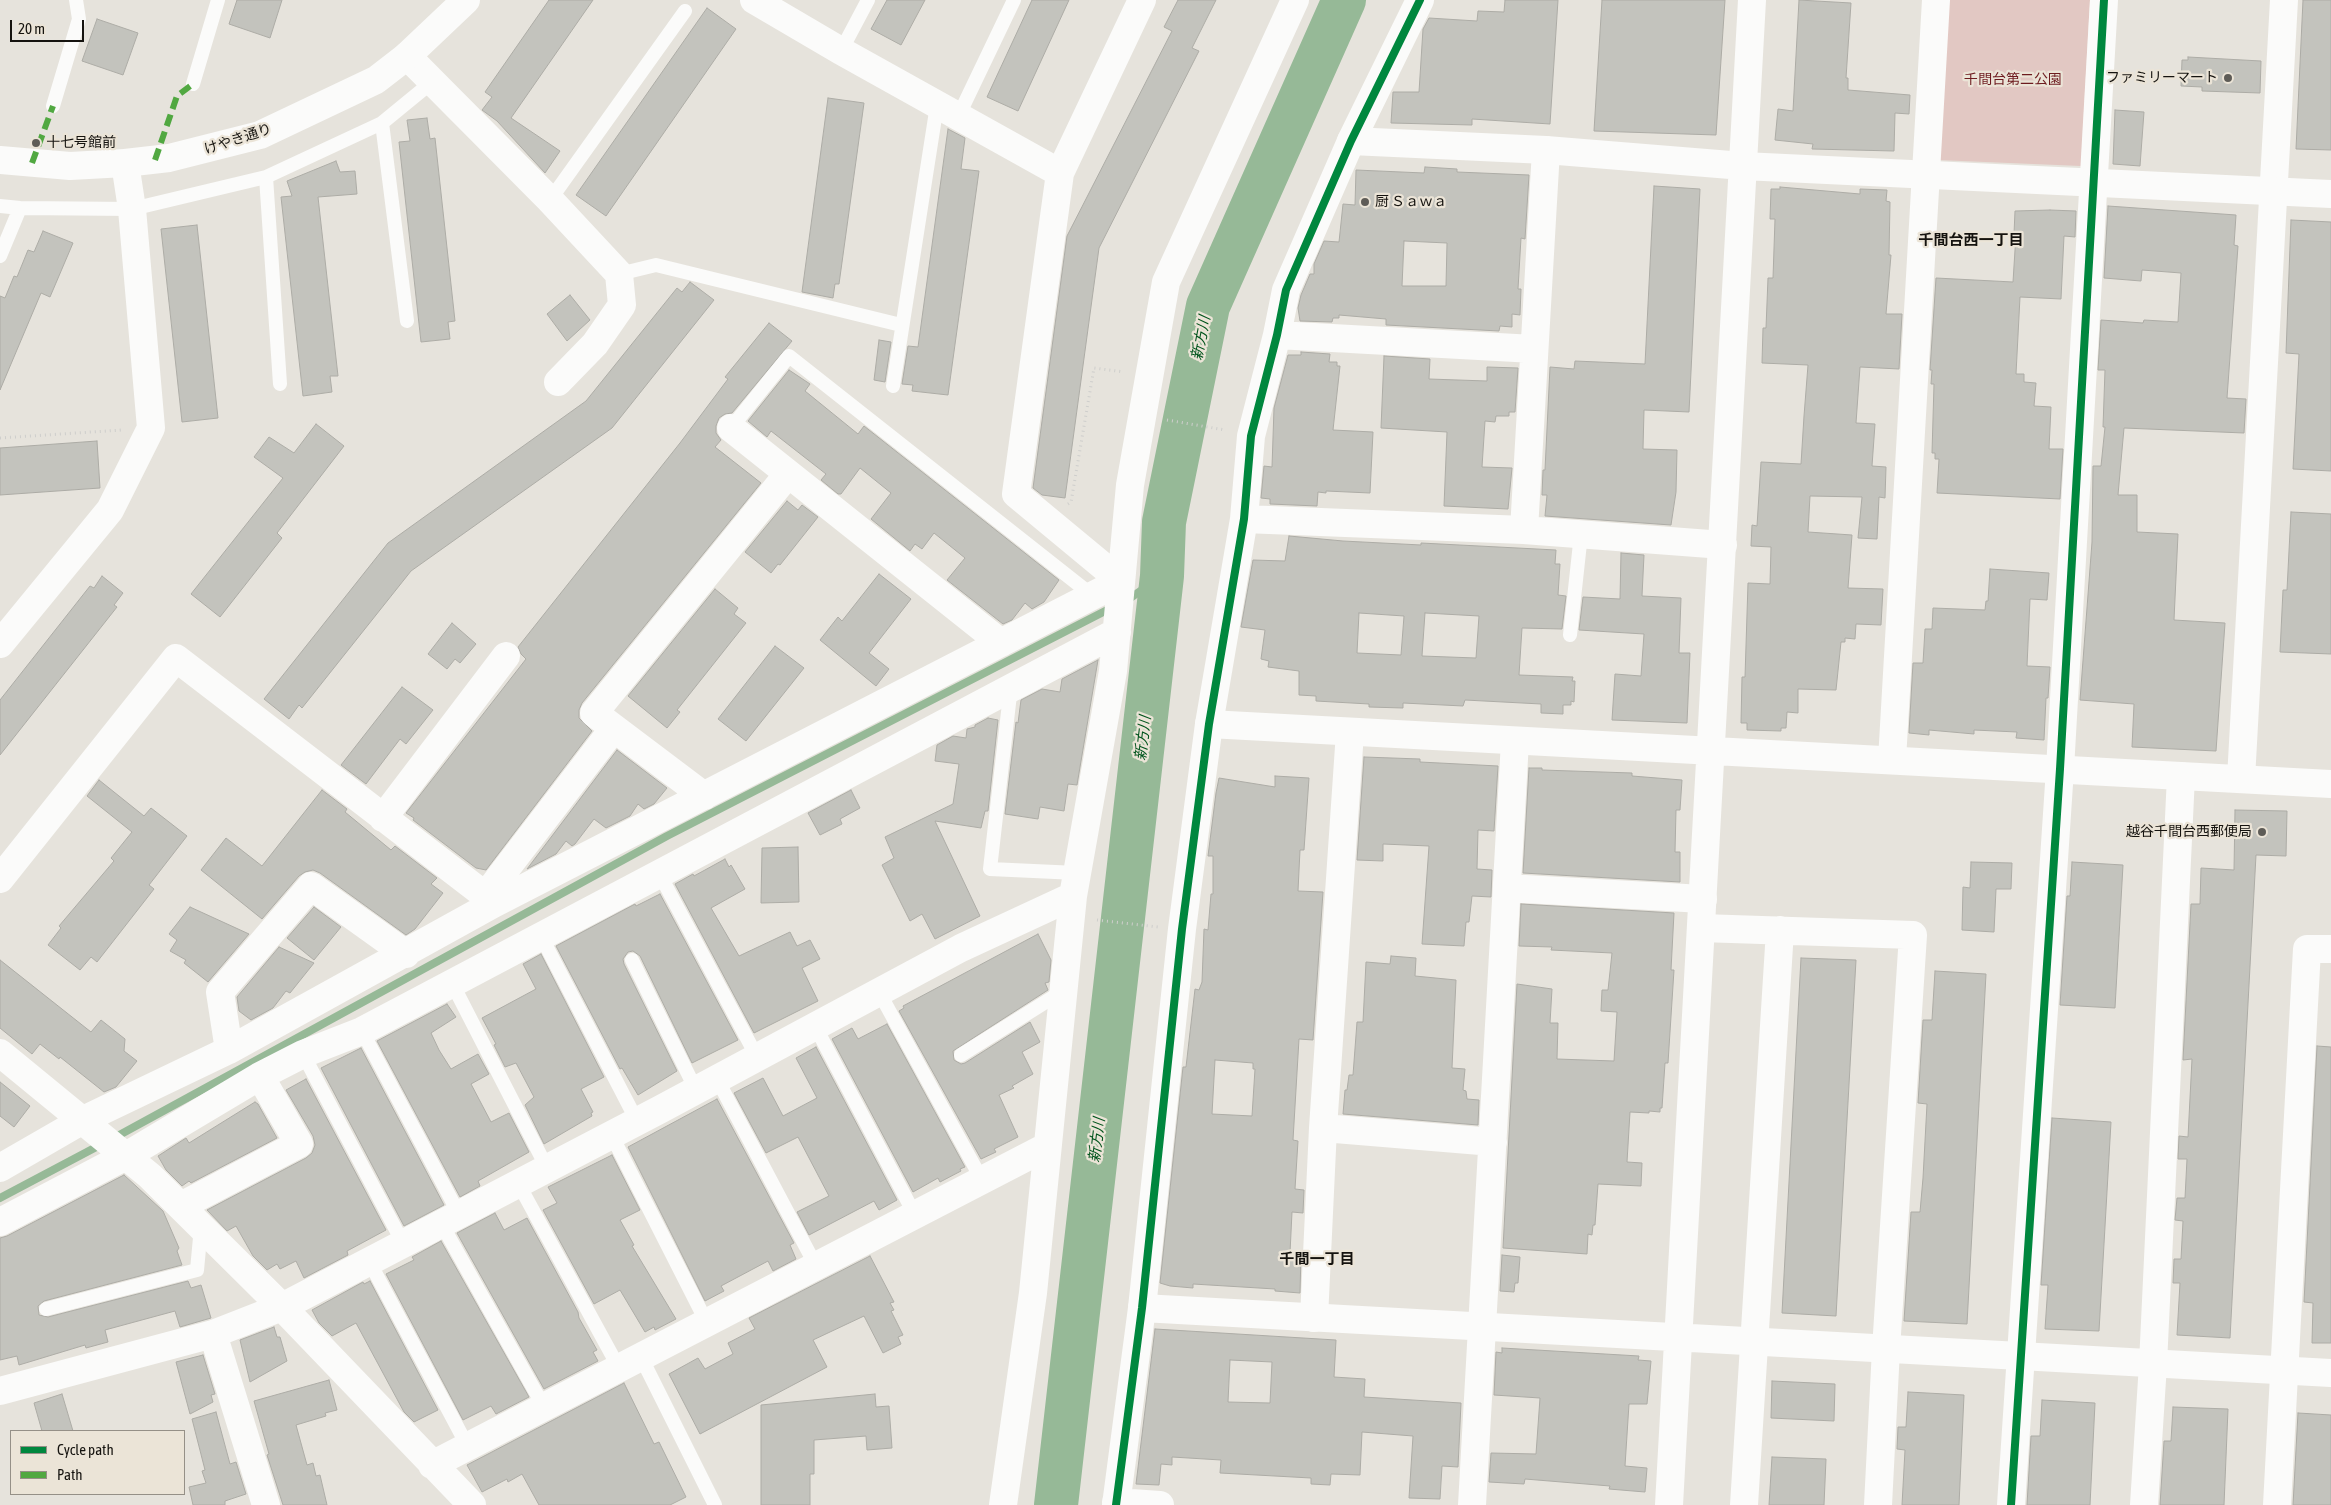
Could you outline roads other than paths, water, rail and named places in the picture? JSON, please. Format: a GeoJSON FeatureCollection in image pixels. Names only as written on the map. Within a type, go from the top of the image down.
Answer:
{"type":"FeatureCollection","features":[{"type":"Feature","properties":{"kind":"street","name":"けやき通り"},"geometry":{"type":"LineString","coordinates":[[0,160],[70,166],[125,163],[168,158],[260,135],[348,95],[376,80],[407,56],[466,0]]}},
{"type":"Feature","properties":{"kind":"street"},"geometry":{"type":"LineString","coordinates":[[754,0],[841,51],[1060,173]]}},
{"type":"Feature","properties":{"kind":"street"},"geometry":{"type":"LineString","coordinates":[[1121,582],[1016,494],[1060,173],[1142,0]]}},
{"type":"Feature","properties":{"kind":"street"},"geometry":{"type":"LineString","coordinates":[[1003,1505],[1033,1293],[1046,1146],[1075,885],[1113,671],[1130,485],[1166,282],[1295,0]]}},
{"type":"Feature","properties":{"kind":"street"},"geometry":{"type":"LineString","coordinates":[[1160,1505],[1116,1504],[1142,1308],[1182,929],[1208,724],[1244,518],[1251,436],[1277,335],[1286,290],[1352,141],[1420,0]]}},
{"type":"Feature","properties":{"kind":"street"},"geometry":{"type":"LineString","coordinates":[[1670,1505],[1752,0]]}},
{"type":"Feature","properties":{"kind":"street"},"geometry":{"type":"LineString","coordinates":[[1892,760],[1936,0]]}},
{"type":"Feature","properties":{"kind":"street"},"geometry":{"type":"LineString","coordinates":[[2011,1505],[2060,769],[2104,0]]}},
{"type":"Feature","properties":{"kind":"street"},"geometry":{"type":"LineString","coordinates":[[2241,779],[2284,0]]}},
{"type":"Feature","properties":{"kind":"street"},"geometry":{"type":"LineString","coordinates":[[407,56],[550,200],[619,274],[622,305],[595,344],[558,382]]}},
{"type":"Feature","properties":{"kind":"street"},"geometry":{"type":"LineString","coordinates":[[1352,141],[1546,150],[1743,166],[2331,194]]}},
{"type":"Feature","properties":{"kind":"street"},"geometry":{"type":"LineString","coordinates":[[1524,530],[1546,150]]}},
{"type":"Feature","properties":{"kind":"street"},"geometry":{"type":"LineString","coordinates":[[0,644],[110,510],[151,428],[132,209],[125,163]]}},
{"type":"Feature","properties":{"kind":"street"},"geometry":{"type":"LineString","coordinates":[[1277,335],[1534,349]]}},
{"type":"Feature","properties":{"kind":"street"},"geometry":{"type":"LineString","coordinates":[[731,428],[1001,643]]}},
{"type":"Feature","properties":{"kind":"street"},"geometry":{"type":"LineString","coordinates":[[704,796],[594,713],[788,474]]}},
{"type":"Feature","properties":{"kind":"street"},"geometry":{"type":"LineString","coordinates":[[1244,518],[1524,530],[1723,545]]}},
{"type":"Feature","properties":{"kind":"street"},"geometry":{"type":"LineString","coordinates":[[0,1168],[83,1120],[229,1050],[406,954],[490,899],[704,796],[1121,582]]}},
{"type":"Feature","properties":{"kind":"street"},"geometry":{"type":"LineString","coordinates":[[0,1222],[126,1156],[260,1076],[303,1054],[362,1031],[1116,632]]}},
{"type":"Feature","properties":{"kind":"street"},"geometry":{"type":"LineString","coordinates":[[383,818],[506,656]]}},
{"type":"Feature","properties":{"kind":"street"},"geometry":{"type":"LineString","coordinates":[[0,879],[176,658],[490,899]]}},
{"type":"Feature","properties":{"kind":"street"},"geometry":{"type":"LineString","coordinates":[[1208,724],[2331,784]]}},
{"type":"Feature","properties":{"kind":"street"},"geometry":{"type":"LineString","coordinates":[[490,899],[614,728]]}},
{"type":"Feature","properties":{"kind":"street"},"geometry":{"type":"LineString","coordinates":[[1314,1318],[1323,1128],[1350,732]]}},
{"type":"Feature","properties":{"kind":"street"},"geometry":{"type":"LineString","coordinates":[[1472,1505],[1515,740]]}},
{"type":"Feature","properties":{"kind":"street"},"geometry":{"type":"LineString","coordinates":[[2144,1505],[2186,828],[2180,776]]}},
{"type":"Feature","properties":{"kind":"street"},"geometry":{"type":"LineString","coordinates":[[0,1391],[213,1334],[282,1307],[816,1026],[1075,885]]}},
{"type":"Feature","properties":{"kind":"street"},"geometry":{"type":"LineString","coordinates":[[229,1050],[220,992],[311,886],[406,954]]}},
{"type":"Feature","properties":{"kind":"street"},"geometry":{"type":"LineString","coordinates":[[1506,888],[1703,899]]}},
{"type":"Feature","properties":{"kind":"street"},"geometry":{"type":"LineString","coordinates":[[1701,928],[1913,935],[1886,1349],[1878,1505]]}},
{"type":"Feature","properties":{"kind":"street"},"geometry":{"type":"LineString","coordinates":[[1744,1505],[1780,930]]}},
{"type":"Feature","properties":{"kind":"street"},"geometry":{"type":"LineString","coordinates":[[2278,1505],[2283,1371],[2307,949],[2331,949]]}},
{"type":"Feature","properties":{"kind":"street"},"geometry":{"type":"LineString","coordinates":[[0,1053],[126,1156],[202,1226],[472,1505]]}},
{"type":"Feature","properties":{"kind":"street"},"geometry":{"type":"LineString","coordinates":[[181,1206],[298,1144],[260,1076]]}},
{"type":"Feature","properties":{"kind":"street"},"geometry":{"type":"LineString","coordinates":[[1323,1128],[1492,1142]]}},
{"type":"Feature","properties":{"kind":"street"},"geometry":{"type":"LineString","coordinates":[[432,1465],[1046,1146]]}},
{"type":"Feature","properties":{"kind":"street"},"geometry":{"type":"LineString","coordinates":[[1142,1308],[2331,1373]]}},
{"type":"Feature","properties":{"kind":"street"},"geometry":{"type":"LineString","coordinates":[[213,1334],[266,1505]]}},
{"type":"Feature","properties":{"kind":"lane"},"geometry":{"type":"LineString","coordinates":[[53,106],[79,19],[76,0]]}},
{"type":"Feature","properties":{"kind":"lane"},"geometry":{"type":"LineString","coordinates":[[193,84],[218,0]]}},
{"type":"Feature","properties":{"kind":"lane"},"geometry":{"type":"LineString","coordinates":[[841,51],[868,0]]}},
{"type":"Feature","properties":{"kind":"lane"},"geometry":{"type":"LineString","coordinates":[[893,386],[901,325],[948,111],[1014,0]]}},
{"type":"Feature","properties":{"kind":"lane"},"geometry":{"type":"LineString","coordinates":[[550,200],[685,11]]}},
{"type":"Feature","properties":{"kind":"lane"},"geometry":{"type":"LineString","coordinates":[[0,206],[20,208],[132,209],[266,177],[382,123],[432,82]]}},
{"type":"Feature","properties":{"kind":"lane"},"geometry":{"type":"LineString","coordinates":[[382,123],[407,321]]}},
{"type":"Feature","properties":{"kind":"lane"},"geometry":{"type":"LineString","coordinates":[[266,177],[280,384]]}},
{"type":"Feature","properties":{"kind":"lane"},"geometry":{"type":"LineString","coordinates":[[0,256],[20,208]]}},
{"type":"Feature","properties":{"kind":"lane"},"geometry":{"type":"LineString","coordinates":[[619,274],[656,265],[901,325]]}},
{"type":"Feature","properties":{"kind":"lane"},"geometry":{"type":"LineString","coordinates":[[731,428],[789,356],[1093,596]]}},
{"type":"Feature","properties":{"kind":"lane"},"geometry":{"type":"LineString","coordinates":[[1570,635],[1581,534]]}},
{"type":"Feature","properties":{"kind":"lane"},"geometry":{"type":"LineString","coordinates":[[1011,686],[990,869],[1075,885]]}},
{"type":"Feature","properties":{"kind":"lane"},"geometry":{"type":"LineString","coordinates":[[659,873],[757,1057]]}},
{"type":"Feature","properties":{"kind":"lane"},"geometry":{"type":"LineString","coordinates":[[541,936],[637,1121]]}},
{"type":"Feature","properties":{"kind":"lane"},"geometry":{"type":"LineString","coordinates":[[632,960],[816,1266]]}},
{"type":"Feature","properties":{"kind":"lane"},"geometry":{"type":"LineString","coordinates":[[452,983],[547,1168]]}},
{"type":"Feature","properties":{"kind":"lane"},"geometry":{"type":"LineString","coordinates":[[961,1055],[1064,991]]}},
{"type":"Feature","properties":{"kind":"lane"},"geometry":{"type":"LineString","coordinates":[[879,992],[982,1180]]}},
{"type":"Feature","properties":{"kind":"lane"},"geometry":{"type":"LineString","coordinates":[[816,1026],[914,1215]]}},
{"type":"Feature","properties":{"kind":"lane"},"geometry":{"type":"LineString","coordinates":[[362,1031],[450,1218],[544,1407]]}},
{"type":"Feature","properties":{"kind":"lane"},"geometry":{"type":"LineString","coordinates":[[303,1054],[403,1243]]}},
{"type":"Feature","properties":{"kind":"lane"},"geometry":{"type":"LineString","coordinates":[[611,1134],[707,1323]]}},
{"type":"Feature","properties":{"kind":"lane"},"geometry":{"type":"LineString","coordinates":[[518,1183],[630,1362],[715,1505]]}},
{"type":"Feature","properties":{"kind":"lane"},"geometry":{"type":"LineString","coordinates":[[46,1309],[197,1270],[202,1226]]}},
{"type":"Feature","properties":{"kind":"lane"},"geometry":{"type":"LineString","coordinates":[[369,1261],[468,1447]]}},
{"type":"Feature","properties":{"kind":"waterway","name":"新方川"},"geometry":{"type":"LineString","coordinates":[[1056,1505],[1162,576],[1164,522],[1208,306],[1344,0]]}},
{"type":"Feature","properties":{"kind":"waterway"},"geometry":{"type":"LineString","coordinates":[[1126,601],[1162,576]]}},
{"type":"Feature","properties":{"kind":"waterway"},"geometry":{"type":"LineString","coordinates":[[112,1139],[667,836],[1113,607]]}},
{"type":"Feature","properties":{"kind":"waterway"},"geometry":{"type":"LineString","coordinates":[[0,1198],[102,1144]]}},
{"type":"Feature","properties":{"kind":"place","name":"ファミリーマート"},"geometry":{"type":"Point","coordinates":[2228,78]}},
{"type":"Feature","properties":{"kind":"place","name":"十七号館前"},"geometry":{"type":"Point","coordinates":[36,143]}},
{"type":"Feature","properties":{"kind":"place","name":"厨 Ｓａｗａ"},"geometry":{"type":"Point","coordinates":[1365,202]}},
{"type":"Feature","properties":{"kind":"place","name":"越谷千間台西郵便局"},"geometry":{"type":"Point","coordinates":[2262,832]}},
{"type":"Feature","properties":{"kind":"district","name":"千間台西一丁目"},"geometry":{"type":"Point","coordinates":[1971,240]}},
{"type":"Feature","properties":{"kind":"district","name":"千間一丁目"},"geometry":{"type":"Point","coordinates":[1317,1259]}},
{"type":"Feature","properties":{"kind":"park label","name":"千間台第二公園"},"geometry":{"type":"Point","coordinates":[2013,80]}}]}
